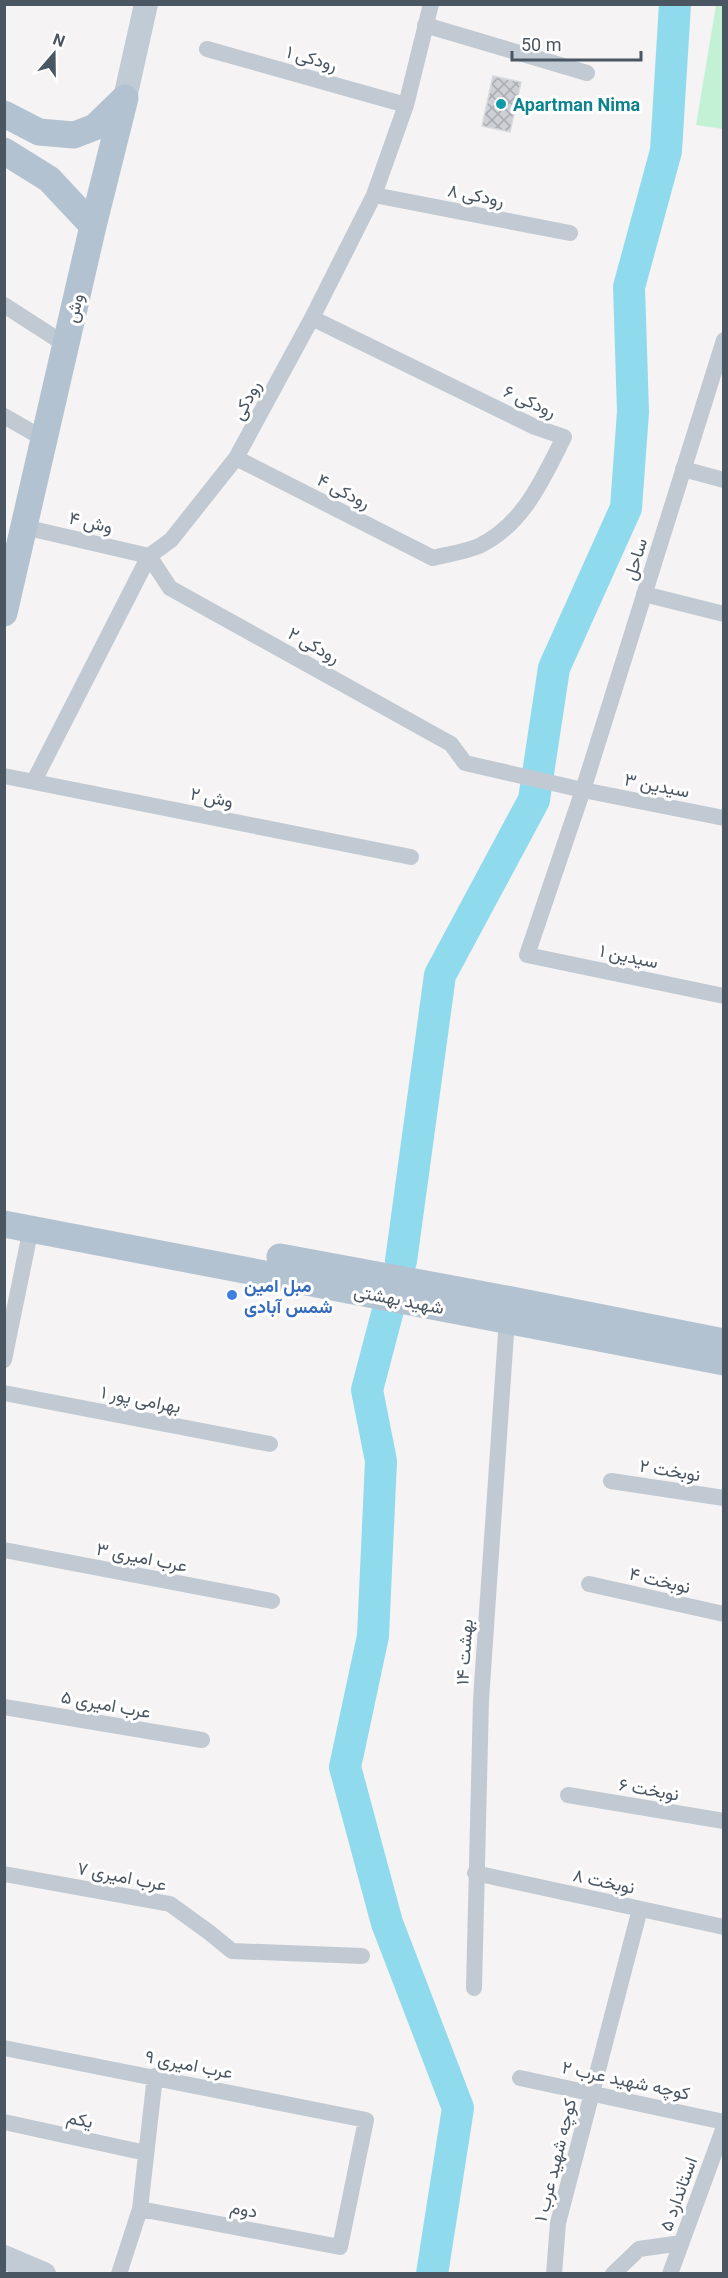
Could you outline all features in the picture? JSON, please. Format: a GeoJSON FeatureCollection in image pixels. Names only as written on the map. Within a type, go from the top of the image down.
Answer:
{"type":"FeatureCollection","features":[{"type":"Feature","properties":{"kind":"main road","name":"وش"},"geometry":{"type":"LineString","coordinates":[[4,613],[146,4]]}},
{"type":"Feature","properties":{"kind":"main road"},"geometry":{"type":"LineString","coordinates":[[4,114],[39,132],[74,135],[95,127],[125,98]]}},
{"type":"Feature","properties":{"kind":"main road"},"geometry":{"type":"LineString","coordinates":[[4,151],[49,179],[93,226]]}},
{"type":"Feature","properties":{"kind":"main road","name":"شهید بهشتی"},"geometry":{"type":"LineString","coordinates":[[4,1207],[512,1299],[723,1342]]}},
{"type":"Feature","properties":{"kind":"main road","name":"شهید بهشتی"},"geometry":{"type":"LineString","coordinates":[[4,1224],[723,1362]]}},
{"type":"Feature","properties":{"kind":"main road"},"geometry":{"type":"LineString","coordinates":[[4,2257],[44,2274]]}},
{"type":"Feature","properties":{"kind":"street","name":"رودکی"},"geometry":{"type":"LineString","coordinates":[[34,781],[149,556],[171,540],[236,458],[312,318],[374,195],[406,105],[430,4]]}},
{"type":"Feature","properties":{"kind":"street"},"geometry":{"type":"LineString","coordinates":[[425,25],[587,74]]}},
{"type":"Feature","properties":{"kind":"street","name":"رودکی ۱"},"geometry":{"type":"LineString","coordinates":[[207,50],[406,105]]}},
{"type":"Feature","properties":{"kind":"street","name":"رودکی ۸"},"geometry":{"type":"LineString","coordinates":[[374,195],[570,233]]}},
{"type":"Feature","properties":{"kind":"street"},"geometry":{"type":"LineString","coordinates":[[4,305],[66,345]]}},
{"type":"Feature","properties":{"kind":"street","name":"رودکی ۶"},"geometry":{"type":"LineString","coordinates":[[312,318],[535,427],[564,437],[537,491],[510,525],[478,546],[433,558]]}},
{"type":"Feature","properties":{"kind":"street","name":"ساحل"},"geometry":{"type":"LineString","coordinates":[[527,955],[583,790],[723,340]]}},
{"type":"Feature","properties":{"kind":"street"},"geometry":{"type":"LineString","coordinates":[[4,417],[44,439]]}},
{"type":"Feature","properties":{"kind":"street","name":"رودکی ۴"},"geometry":{"type":"LineString","coordinates":[[236,458],[433,558]]}},
{"type":"Feature","properties":{"kind":"street"},"geometry":{"type":"LineString","coordinates":[[683,469],[723,480]]}},
{"type":"Feature","properties":{"kind":"street","name":"وش ۴"},"geometry":{"type":"LineString","coordinates":[[24,526],[149,556]]}},
{"type":"Feature","properties":{"kind":"street","name":"رودکی ۲"},"geometry":{"type":"LineString","coordinates":[[149,556],[170,588],[451,744],[465,763]]}},
{"type":"Feature","properties":{"kind":"street"},"geometry":{"type":"LineString","coordinates":[[644,594],[723,614]]}},
{"type":"Feature","properties":{"kind":"street","name":"سیدین ۳"},"geometry":{"type":"LineString","coordinates":[[465,763],[583,790],[723,818]]}},
{"type":"Feature","properties":{"kind":"street","name":"وش ۲"},"geometry":{"type":"LineString","coordinates":[[4,776],[411,857]]}},
{"type":"Feature","properties":{"kind":"street","name":"سیدین ۱"},"geometry":{"type":"LineString","coordinates":[[527,955],[723,996]]}},
{"type":"Feature","properties":{"kind":"street"},"geometry":{"type":"LineString","coordinates":[[4,1360],[31,1228]]}},
{"type":"Feature","properties":{"kind":"street","name":"بهشت ۱۴"},"geometry":{"type":"LineString","coordinates":[[474,1988],[481,1700],[507,1319]]}},
{"type":"Feature","properties":{"kind":"street","name":"۱ بهرامی پور"},"geometry":{"type":"LineString","coordinates":[[4,1393],[270,1444]]}},
{"type":"Feature","properties":{"kind":"street","name":"۲ نوبخت"},"geometry":{"type":"LineString","coordinates":[[611,1481],[723,1498]]}},
{"type":"Feature","properties":{"kind":"street","name":"۳ عرب امیری"},"geometry":{"type":"LineString","coordinates":[[4,1550],[272,1601]]}},
{"type":"Feature","properties":{"kind":"street","name":"۴ نوبخت"},"geometry":{"type":"LineString","coordinates":[[588,1584],[723,1614]]}},
{"type":"Feature","properties":{"kind":"street","name":"۵ عرب امیری"},"geometry":{"type":"LineString","coordinates":[[4,1707],[202,1740]]}},
{"type":"Feature","properties":{"kind":"street","name":"نوبخت ۶"},"geometry":{"type":"LineString","coordinates":[[568,1796],[723,1821]]}},
{"type":"Feature","properties":{"kind":"street","name":"۸ نوبخت"},"geometry":{"type":"LineString","coordinates":[[475,1873],[723,1927]]}},
{"type":"Feature","properties":{"kind":"street","name":"۷ عرب امیری"},"geometry":{"type":"LineString","coordinates":[[4,1874],[170,1904],[232,1951],[362,1956]]}},
{"type":"Feature","properties":{"kind":"street","name":"کوچه شهید عرب ۱"},"geometry":{"type":"LineString","coordinates":[[554,2274],[558,2223],[640,1909]]}},
{"type":"Feature","properties":{"kind":"street","name":"۹ عرب امیری"},"geometry":{"type":"LineString","coordinates":[[4,2048],[155,2076],[366,2120],[340,2247]]}},
{"type":"Feature","properties":{"kind":"street"},"geometry":{"type":"LineString","coordinates":[[119,2274],[140,2209],[155,2076]]}},
{"type":"Feature","properties":{"kind":"street","name":"کوچه شهید عرب ۲"},"geometry":{"type":"LineString","coordinates":[[520,2078],[723,2122]]}},
{"type":"Feature","properties":{"kind":"street","name":"یکم"},"geometry":{"type":"LineString","coordinates":[[4,2122],[146,2153]]}},
{"type":"Feature","properties":{"kind":"street","name":"۵ استاندارد"},"geometry":{"type":"LineString","coordinates":[[670,2274],[681,2243],[716,2171],[723,2127]]}},
{"type":"Feature","properties":{"kind":"street","name":"دوم"},"geometry":{"type":"LineString","coordinates":[[140,2209],[340,2247]]}},
{"type":"Feature","properties":{"kind":"street"},"geometry":{"type":"LineString","coordinates":[[613,2274],[639,2249],[681,2243]]}},
{"type":"Feature","properties":{"kind":"green space"},"geometry":{"type":"Polygon","coordinates":[[[716,5],[723,5],[723,129],[696,125],[716,5]]]}},
{"type":"Feature","properties":{"kind":"building","name":"Apartman Nima"},"geometry":{"type":"Polygon","coordinates":[[[493,76],[521,82],[510,132],[482,126],[493,76]]]}},
{"type":"Feature","properties":{"kind":"waterway"},"geometry":{"type":"LineString","coordinates":[[401,1261],[440,975],[534,800],[554,668],[626,508],[633,412],[629,287],[666,151],[675,4]]}},
{"type":"Feature","properties":{"kind":"waterway"},"geometry":{"type":"LineString","coordinates":[[388,1310],[367,1390],[381,1461],[373,1636],[345,1767],[387,1923],[458,2108],[432,2274]]}},
{"type":"Feature","properties":{"kind":"place","name":"Apartman Nima"},"geometry":{"type":"Point","coordinates":[501,104]}},
{"type":"Feature","properties":{"kind":"place","name":"مبل امین شمس آبادی"},"geometry":{"type":"Point","coordinates":[232,1295]}}]}
